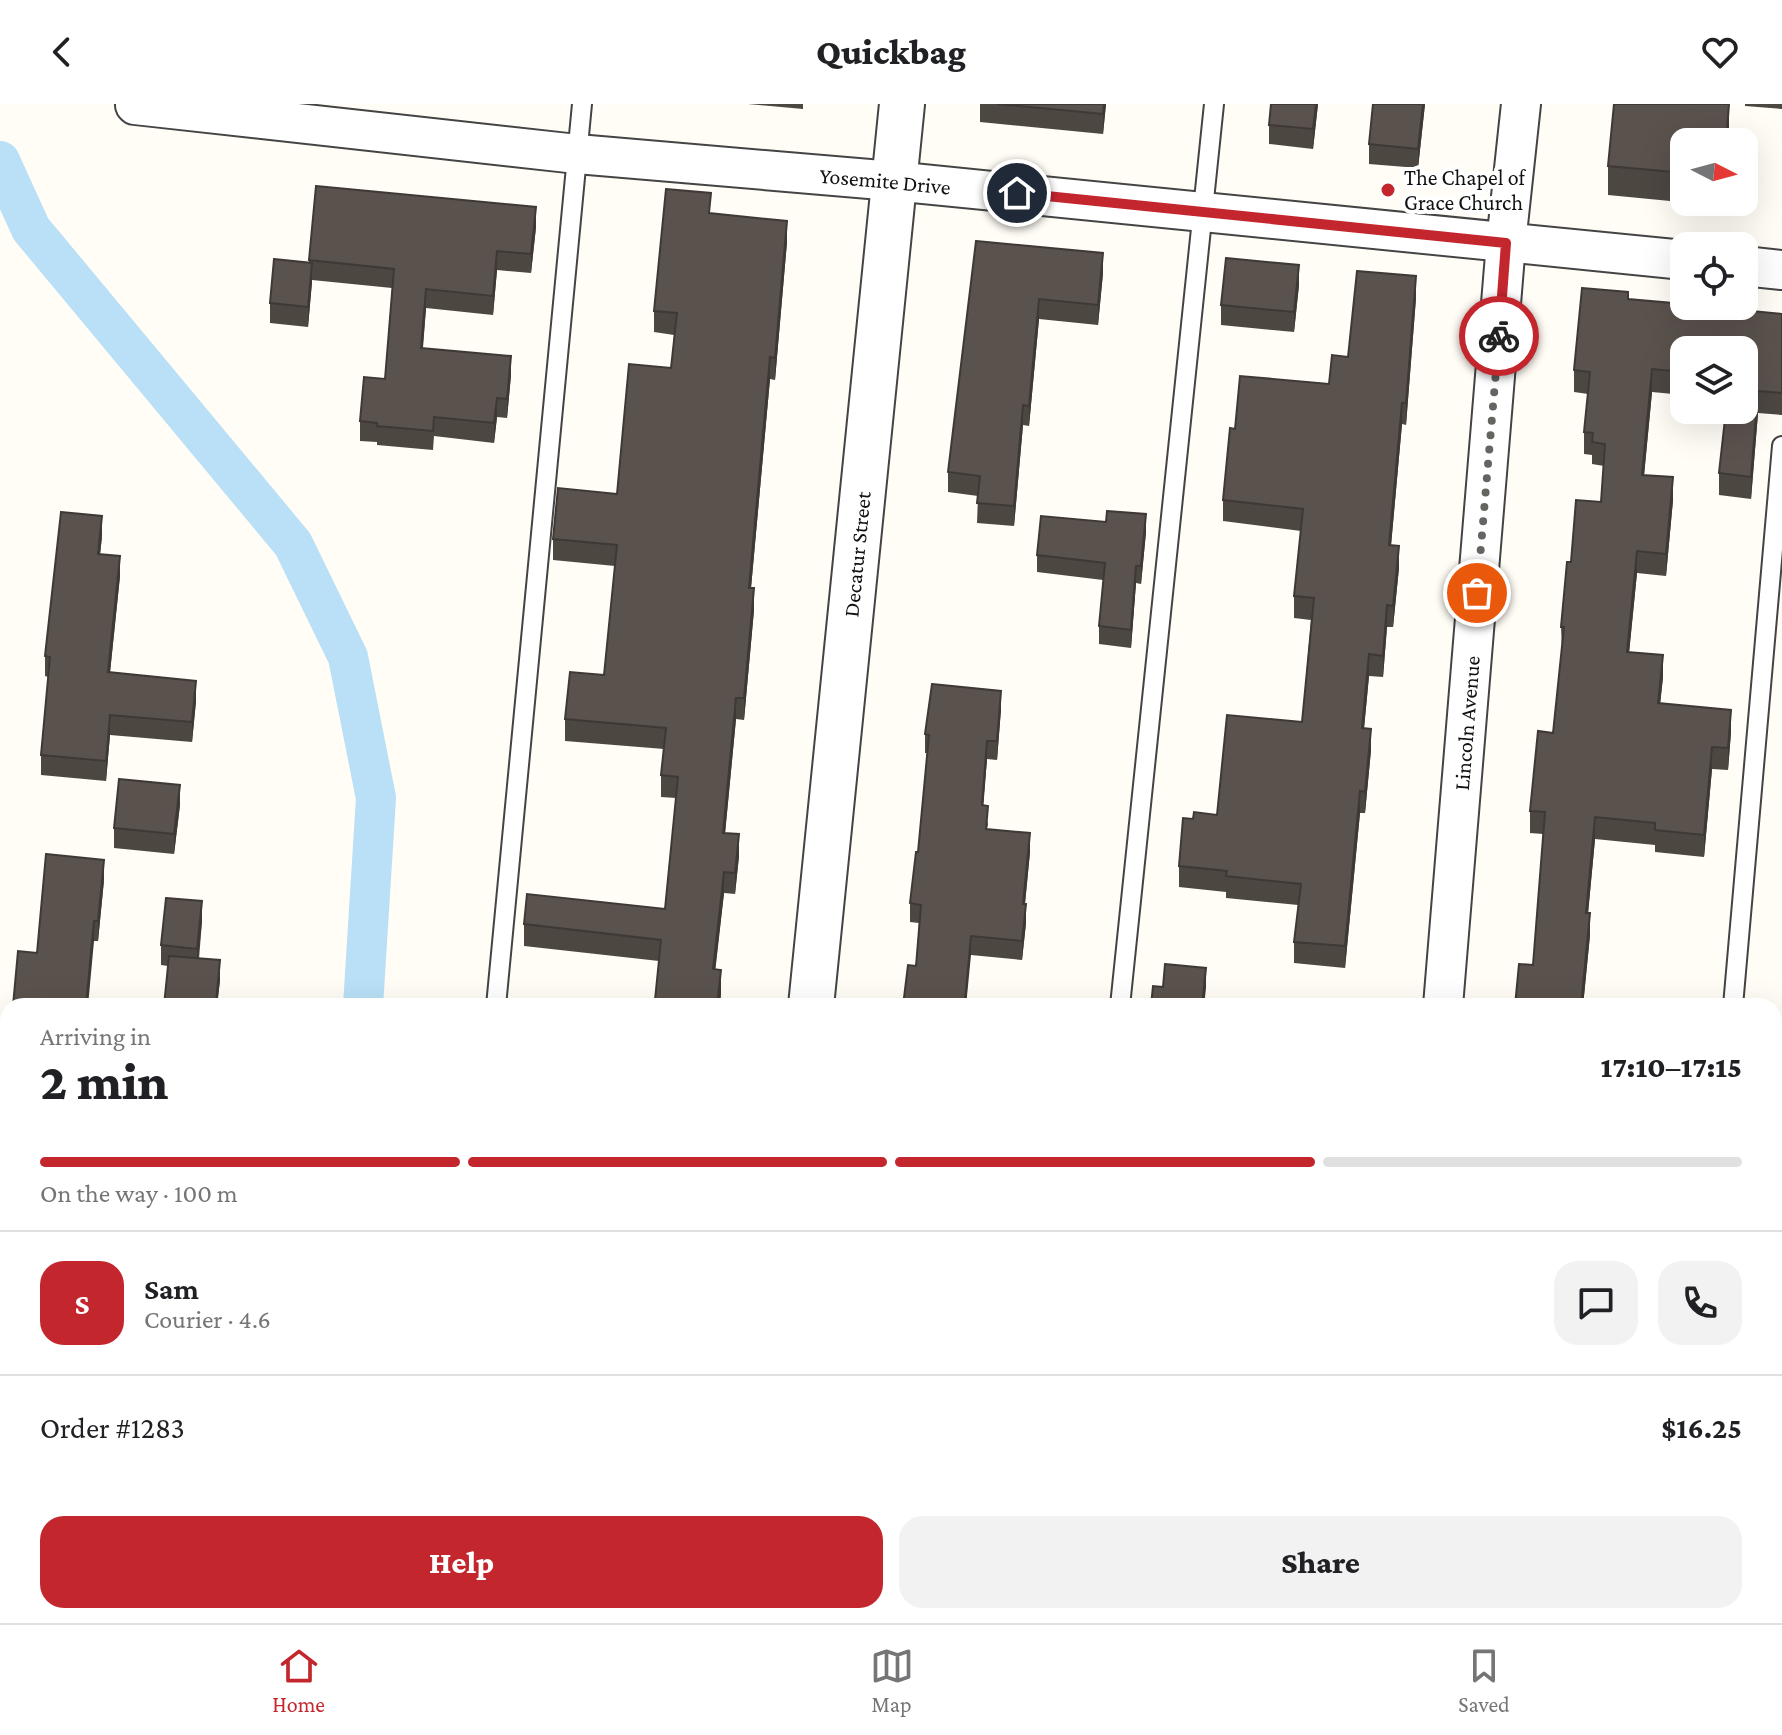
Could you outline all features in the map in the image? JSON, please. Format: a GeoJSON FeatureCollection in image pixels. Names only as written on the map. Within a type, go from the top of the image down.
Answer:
{"type":"FeatureCollection","features":[{"type":"Feature","properties":{"kind":"street","name":"Yosemite Drive"},"geometry":{"type":"LineString","coordinates":[[134,104],[577,154],[893,181],[1670,259]]}},
{"type":"Feature","properties":{"kind":"street","name":"Decatur Street"},"geometry":{"type":"LineString","coordinates":[[812,998],[902,104]]}},
{"type":"Feature","properties":{"kind":"street","name":"Lincoln Avenue"},"geometry":{"type":"LineString","coordinates":[[1444,998],[1506,243],[1521,104]]}},
{"type":"Feature","properties":{"kind":"street"},"geometry":{"type":"LineString","coordinates":[[1758,267],[1782,270]]}},
{"type":"Feature","properties":{"kind":"lane"},"geometry":{"type":"LineString","coordinates":[[497,998],[582,104]]}},
{"type":"Feature","properties":{"kind":"lane"},"geometry":{"type":"LineString","coordinates":[[1121,998],[1214,104]]}},
{"type":"Feature","properties":{"kind":"lane"},"geometry":{"type":"LineString","coordinates":[[1734,998],[1782,446]]}},
{"type":"Feature","properties":{"kind":"building"},"geometry":{"type":"Polygon","coordinates":[[[997,104],[1104,104],[1103,114],[997,104]]]}},
{"type":"Feature","properties":{"kind":"building"},"geometry":{"type":"Polygon","coordinates":[[[1271,104],[1316,104],[1313,129],[1269,125],[1271,104]]]}},
{"type":"Feature","properties":{"kind":"building"},"geometry":{"type":"Polygon","coordinates":[[[1373,104],[1423,104],[1418,149],[1369,144],[1373,104]]]}},
{"type":"Feature","properties":{"kind":"building"},"geometry":{"type":"Polygon","coordinates":[[[1614,104],[1729,104],[1727,128],[1670,128],[1670,172],[1608,166],[1614,104]]]}},
{"type":"Feature","properties":{"kind":"building"},"geometry":{"type":"Polygon","coordinates":[[[316,186],[536,207],[531,254],[497,251],[493,296],[426,289],[421,348],[511,356],[507,399],[497,398],[494,423],[434,417],[433,431],[377,426],[377,423],[360,421],[364,377],[385,379],[394,269],[309,260],[316,186]]]}},
{"type":"Feature","properties":{"kind":"building"},"geometry":{"type":"Polygon","coordinates":[[[666,189],[711,193],[709,213],[787,221],[775,358],[770,357],[749,588],[754,588],[744,698],[736,698],[723,833],[739,834],[735,873],[724,872],[713,969],[721,970],[718,998],[655,998],[661,940],[524,924],[527,894],[665,909],[678,777],[661,775],[666,728],[565,719],[570,672],[604,675],[617,545],[553,539],[558,488],[617,494],[629,364],[671,368],[677,313],[654,311],[666,189]]]}},
{"type":"Feature","properties":{"kind":"building"},"geometry":{"type":"Polygon","coordinates":[[[976,241],[1103,253],[1098,305],[1039,299],[1029,406],[1023,405],[1014,506],[977,503],[980,476],[948,472],[976,241]]]}},
{"type":"Feature","properties":{"kind":"building"},"geometry":{"type":"Polygon","coordinates":[[[1226,258],[1299,265],[1294,312],[1221,305],[1226,258]]]}},
{"type":"Feature","properties":{"kind":"building"},"geometry":{"type":"Polygon","coordinates":[[[274,259],[312,263],[308,307],[270,303],[274,259]]]}},
{"type":"Feature","properties":{"kind":"building"},"geometry":{"type":"Polygon","coordinates":[[[1357,271],[1416,276],[1406,403],[1402,403],[1389,545],[1399,546],[1393,606],[1387,605],[1383,656],[1369,654],[1362,728],[1371,729],[1365,792],[1360,791],[1345,946],[1294,942],[1301,884],[1226,876],[1227,871],[1179,866],[1183,818],[1193,819],[1194,812],[1217,815],[1227,715],[1302,722],[1314,598],[1294,596],[1303,509],[1223,500],[1230,428],[1235,429],[1240,376],[1329,384],[1332,355],[1348,357],[1357,271]]]}},
{"type":"Feature","properties":{"kind":"building"},"geometry":{"type":"Polygon","coordinates":[[[1582,288],[1628,292],[1628,299],[1670,303],[1670,320],[1758,320],[1758,312],[1782,314],[1782,393],[1758,391],[1758,336],[1670,336],[1670,371],[1652,369],[1642,475],[1673,477],[1666,554],[1637,551],[1627,652],[1663,655],[1658,703],[1731,710],[1728,748],[1712,747],[1704,835],[1655,830],[1655,823],[1595,817],[1582,998],[1516,998],[1519,964],[1533,965],[1545,812],[1530,811],[1538,731],[1553,733],[1567,562],[1571,562],[1576,500],[1601,502],[1605,444],[1592,442],[1593,433],[1584,432],[1590,372],[1574,370],[1582,288]]]}},
{"type":"Feature","properties":{"kind":"building"},"geometry":{"type":"Polygon","coordinates":[[[1724,424],[1755,424],[1751,477],[1719,473],[1724,424]]]}},
{"type":"Feature","properties":{"kind":"building"},"geometry":{"type":"Polygon","coordinates":[[[1107,511],[1146,514],[1141,566],[1136,566],[1131,630],[1099,626],[1105,563],[1037,555],[1041,516],[1106,522],[1107,511]]]}},
{"type":"Feature","properties":{"kind":"building"},"geometry":{"type":"Polygon","coordinates":[[[61,512],[102,516],[98,554],[120,556],[108,672],[196,681],[192,722],[110,715],[106,761],[41,755],[50,657],[45,656],[61,512]]]}},
{"type":"Feature","properties":{"kind":"building"},"geometry":{"type":"Polygon","coordinates":[[[932,684],[1001,691],[997,741],[987,741],[982,805],[988,806],[986,829],[1030,833],[1022,941],[971,936],[965,998],[904,998],[908,965],[916,966],[921,905],[910,903],[929,735],[925,734],[932,684]]]}},
{"type":"Feature","properties":{"kind":"building"},"geometry":{"type":"Polygon","coordinates":[[[119,779],[180,785],[174,834],[114,828],[119,779]]]}},
{"type":"Feature","properties":{"kind":"building"},"geometry":{"type":"Polygon","coordinates":[[[46,854],[104,860],[87,998],[14,998],[18,951],[37,953],[46,854]]]}},
{"type":"Feature","properties":{"kind":"building"},"geometry":{"type":"Polygon","coordinates":[[[166,898],[202,901],[197,949],[161,945],[166,898]]]}},
{"type":"Feature","properties":{"kind":"building"},"geometry":{"type":"Polygon","coordinates":[[[169,956],[220,960],[216,998],[165,998],[169,956]]]}},
{"type":"Feature","properties":{"kind":"building"},"geometry":{"type":"Polygon","coordinates":[[[1165,964],[1206,968],[1203,998],[1152,998],[1153,986],[1163,987],[1165,964]]]}},
{"type":"Feature","properties":{"kind":"waterway"},"geometry":{"type":"LineString","coordinates":[[0,161],[31,229],[293,544],[348,657],[376,798],[364,998]]}},
{"type":"Feature","properties":{"kind":"way so far"},"geometry":{"type":"LineString","coordinates":[[1477,593],[1499,336]]}},
{"type":"Feature","properties":{"kind":"place","name":"The Chapel of Grace Church"},"geometry":{"type":"Point","coordinates":[1388,190]}},
{"type":"Feature","properties":{"kind":"route"},"geometry":{"type":"LineString","coordinates":[[1017,193],[1506,243],[1499,336]]}}]}
